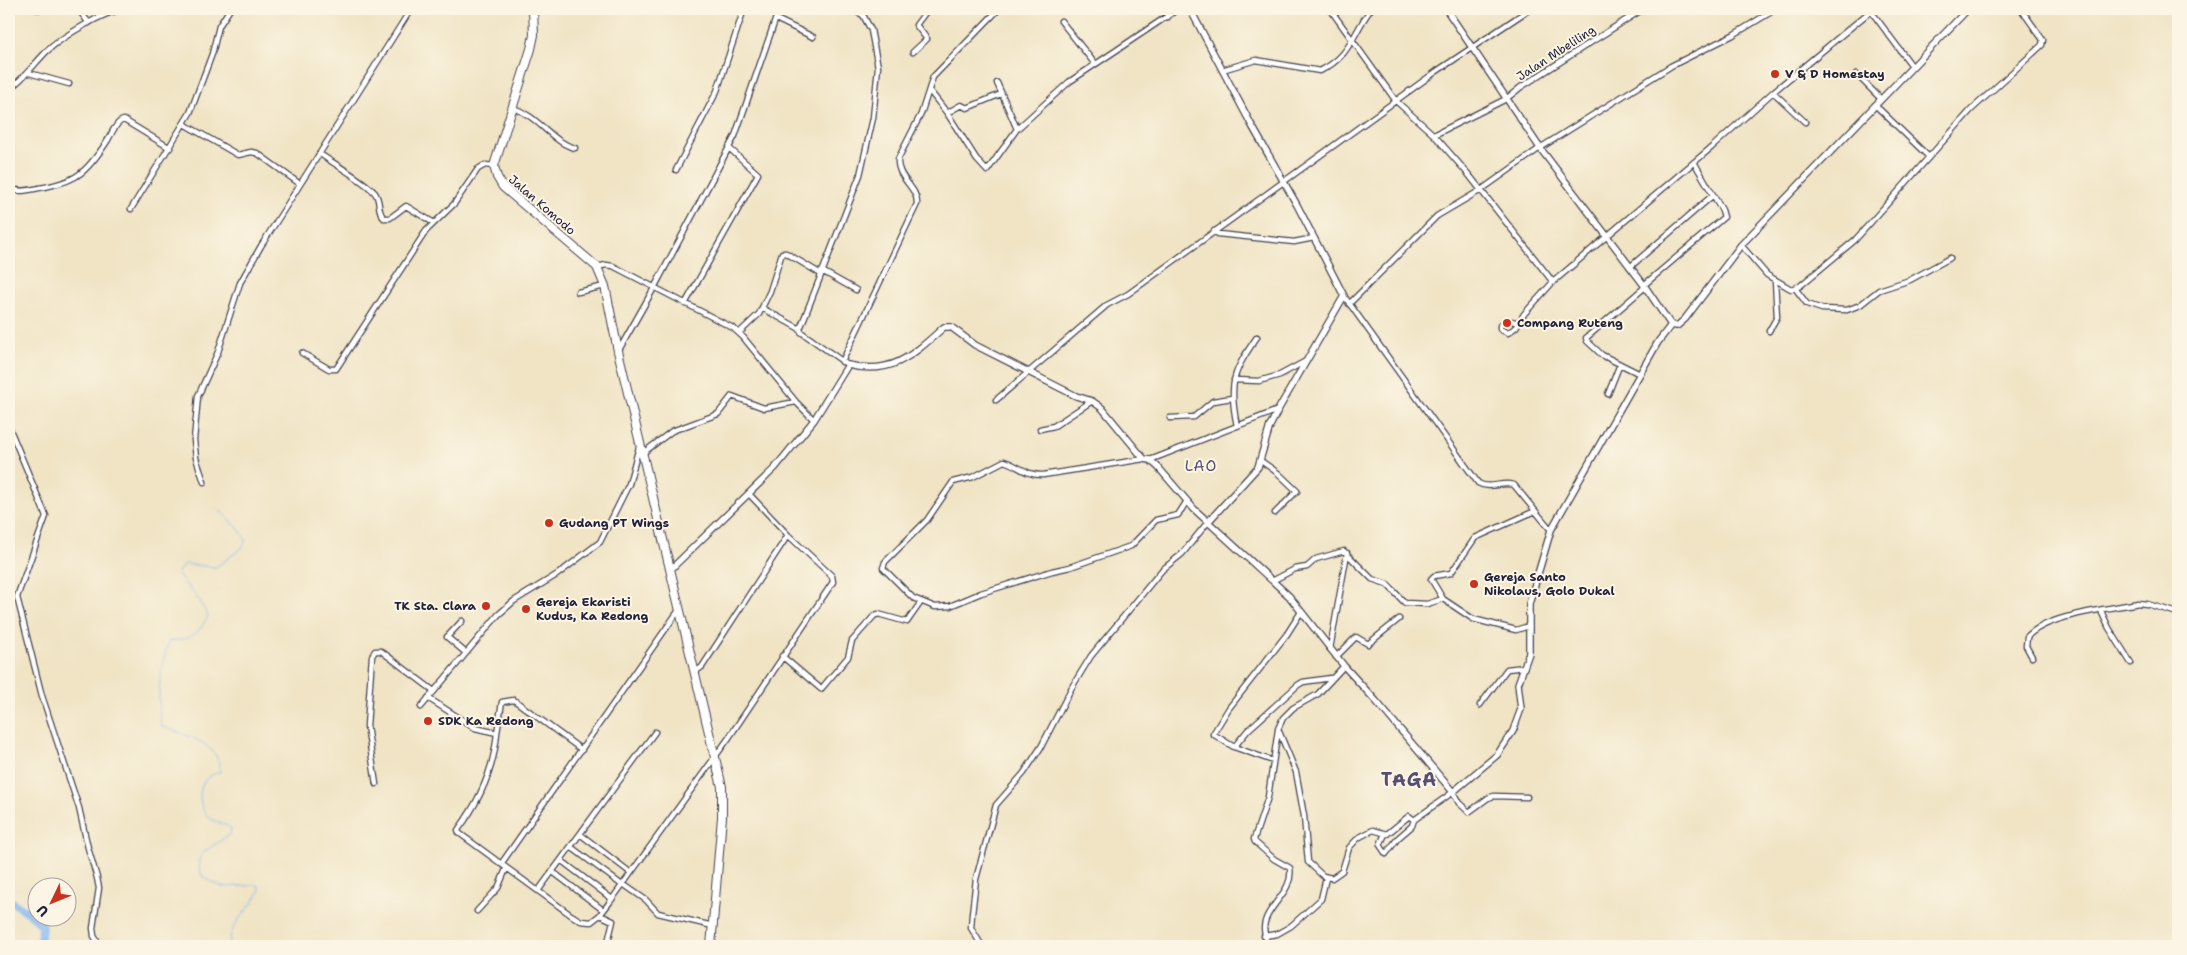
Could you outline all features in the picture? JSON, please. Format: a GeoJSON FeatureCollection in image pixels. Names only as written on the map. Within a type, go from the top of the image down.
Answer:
{"type":"FeatureCollection","features":[{"type":"Feature","properties":{"kind":"highway"},"geometry":{"type":"LineString","coordinates":[[494,166],[533,42],[532,9]]}},
{"type":"Feature","properties":{"kind":"highway","name":"Jalan Komodo"},"geometry":{"type":"LineString","coordinates":[[494,166],[499,182],[596,267],[605,286],[618,351],[721,782],[723,798],[711,946]]}},
{"type":"Feature","properties":{"kind":"street"},"geometry":{"type":"LineString","coordinates":[[36,9],[41,9]]}},
{"type":"Feature","properties":{"kind":"street"},"geometry":{"type":"LineString","coordinates":[[78,9],[89,23]]}},
{"type":"Feature","properties":{"kind":"street"},"geometry":{"type":"LineString","coordinates":[[9,90],[29,73],[49,49],[103,15],[124,9]]}},
{"type":"Feature","properties":{"kind":"street"},"geometry":{"type":"LineString","coordinates":[[131,209],[190,113],[212,54],[219,26],[230,9]]}},
{"type":"Feature","properties":{"kind":"street"},"geometry":{"type":"LineString","coordinates":[[204,482],[196,458],[194,440],[198,396],[218,352],[240,283],[260,246],[411,9]]}},
{"type":"Feature","properties":{"kind":"street"},"geometry":{"type":"LineString","coordinates":[[676,170],[717,91],[744,9]]}},
{"type":"Feature","properties":{"kind":"street"},"geometry":{"type":"LineString","coordinates":[[618,351],[654,288],[739,128],[779,9]]}},
{"type":"Feature","properties":{"kind":"street"},"geometry":{"type":"LineString","coordinates":[[800,330],[860,175],[873,118],[878,68],[871,30],[863,15],[851,9]]}},
{"type":"Feature","properties":{"kind":"street"},"geometry":{"type":"LineString","coordinates":[[913,52],[926,39],[916,25],[928,9]]}},
{"type":"Feature","properties":{"kind":"street"},"geometry":{"type":"LineString","coordinates":[[670,570],[776,468],[814,420],[845,364],[917,204],[916,197],[900,172],[898,159],[921,114],[935,74],[999,9]]}},
{"type":"Feature","properties":{"kind":"street"},"geometry":{"type":"LineString","coordinates":[[1164,9],[1168,16]]}},
{"type":"Feature","properties":{"kind":"street"},"geometry":{"type":"LineString","coordinates":[[930,92],[947,113],[986,171],[1017,129],[1069,82],[1178,9]]}},
{"type":"Feature","properties":{"kind":"street"},"geometry":{"type":"LineString","coordinates":[[1190,9],[1349,304],[1478,483],[1488,487],[1509,483],[1514,484],[1551,530]]}},
{"type":"Feature","properties":{"kind":"street"},"geometry":{"type":"LineString","coordinates":[[1330,9],[1396,101],[1434,135],[1481,190],[1553,282]]}},
{"type":"Feature","properties":{"kind":"street"},"geometry":{"type":"LineString","coordinates":[[1222,70],[1256,60],[1320,71],[1340,57],[1354,42],[1371,9]]}},
{"type":"Feature","properties":{"kind":"street"},"geometry":{"type":"LineString","coordinates":[[1446,9],[1473,46],[1506,99],[1540,148],[1605,236],[1645,286],[1672,325]]}},
{"type":"Feature","properties":{"kind":"street"},"geometry":{"type":"LineString","coordinates":[[996,400],[1107,305],[1128,294],[1473,46],[1530,9]]}},
{"type":"Feature","properties":{"kind":"street","name":"Jalan Mbeliling"},"geometry":{"type":"LineString","coordinates":[[1434,135],[1506,99],[1521,87],[1643,9]]}},
{"type":"Feature","properties":{"kind":"street"},"geometry":{"type":"LineString","coordinates":[[1349,304],[1431,221],[1481,190],[1540,148],[1671,66],[1776,9]]}},
{"type":"Feature","properties":{"kind":"street"},"geometry":{"type":"LineString","coordinates":[[1672,325],[1677,326],[1685,319],[1741,245],[1968,9]]}},
{"type":"Feature","properties":{"kind":"street"},"geometry":{"type":"LineString","coordinates":[[1741,245],[1775,281],[1791,289],[1795,288],[1855,240],[1971,110],[2043,44],[2043,40],[2021,9]]}},
{"type":"Feature","properties":{"kind":"street"},"geometry":{"type":"LineString","coordinates":[[1518,323],[1553,282],[1605,236],[1872,10],[1912,66]]}},
{"type":"Feature","properties":{"kind":"street"},"geometry":{"type":"LineString","coordinates":[[776,19],[812,37]]}},
{"type":"Feature","properties":{"kind":"street"},"geometry":{"type":"LineString","coordinates":[[1061,21],[1095,64]]}},
{"type":"Feature","properties":{"kind":"street"},"geometry":{"type":"LineString","coordinates":[[29,73],[69,84]]}},
{"type":"Feature","properties":{"kind":"street"},"geometry":{"type":"LineString","coordinates":[[1856,74],[1881,99]]}},
{"type":"Feature","properties":{"kind":"street"},"geometry":{"type":"LineString","coordinates":[[997,83],[1017,129]]}},
{"type":"Feature","properties":{"kind":"street"},"geometry":{"type":"LineString","coordinates":[[1773,92],[1805,122]]}},
{"type":"Feature","properties":{"kind":"street"},"geometry":{"type":"LineString","coordinates":[[947,113],[961,105],[967,108],[1001,94]]}},
{"type":"Feature","properties":{"kind":"street"},"geometry":{"type":"LineString","coordinates":[[1875,105],[1929,157]]}},
{"type":"Feature","properties":{"kind":"street"},"geometry":{"type":"LineString","coordinates":[[513,108],[526,112],[564,145],[575,148]]}},
{"type":"Feature","properties":{"kind":"street"},"geometry":{"type":"LineString","coordinates":[[9,188],[16,190],[55,186],[78,177],[90,166],[121,121],[124,120],[170,148]]}},
{"type":"Feature","properties":{"kind":"street"},"geometry":{"type":"LineString","coordinates":[[184,124],[238,156],[251,152],[257,153],[300,184]]}},
{"type":"Feature","properties":{"kind":"street"},"geometry":{"type":"LineString","coordinates":[[685,304],[758,174],[729,148]]}},
{"type":"Feature","properties":{"kind":"street"},"geometry":{"type":"LineString","coordinates":[[320,154],[373,191],[380,202],[381,215],[384,218],[390,218],[406,206],[434,223]]}},
{"type":"Feature","properties":{"kind":"street"},"geometry":{"type":"LineString","coordinates":[[1640,374],[1599,353],[1586,338],[1724,217],[1722,210],[1712,196],[1694,162]]}},
{"type":"Feature","properties":{"kind":"street"},"geometry":{"type":"LineString","coordinates":[[302,353],[329,369],[336,369],[434,223],[454,204],[478,169],[482,166],[494,166]]}},
{"type":"Feature","properties":{"kind":"street"},"geometry":{"type":"LineString","coordinates":[[1630,267],[1712,196]]}},
{"type":"Feature","properties":{"kind":"street"},"geometry":{"type":"LineString","coordinates":[[1214,231],[1218,234],[1294,242],[1314,238]]}},
{"type":"Feature","properties":{"kind":"street"},"geometry":{"type":"LineString","coordinates":[[739,333],[757,316],[762,308],[770,291],[782,254],[786,254],[856,290]]}},
{"type":"Feature","properties":{"kind":"street"},"geometry":{"type":"LineString","coordinates":[[1795,288],[1807,304],[1822,309],[1847,310],[1860,305],[1879,290],[1910,280],[1950,258]]}},
{"type":"Feature","properties":{"kind":"street"},"geometry":{"type":"LineString","coordinates":[[596,267],[613,266],[739,333],[796,402],[814,420]]}},
{"type":"Feature","properties":{"kind":"street"},"geometry":{"type":"LineString","coordinates":[[1769,331],[1777,317],[1775,281]]}},
{"type":"Feature","properties":{"kind":"street"},"geometry":{"type":"LineString","coordinates":[[578,292],[605,286]]}},
{"type":"Feature","properties":{"kind":"street"},"geometry":{"type":"LineString","coordinates":[[982,946],[971,928],[972,914],[976,878],[996,805],[1024,773],[1042,748],[1072,687],[1091,656],[1162,570],[1182,554],[1208,522],[1248,480],[1261,461],[1270,426],[1278,410],[1344,296]]}},
{"type":"Feature","properties":{"kind":"street"},"geometry":{"type":"LineString","coordinates":[[762,308],[800,330],[845,364],[874,369],[890,367],[912,354],[948,326],[975,345],[1076,396],[1092,401],[1102,408],[1147,460],[1208,522],[1274,580],[1336,657],[1376,700],[1453,792],[1459,803],[1469,812],[1473,811],[1488,798],[1494,796],[1527,798]]}},
{"type":"Feature","properties":{"kind":"street"},"geometry":{"type":"LineString","coordinates":[[1385,834],[1380,845],[1386,854],[1398,838],[1412,826],[1414,820],[1453,792],[1497,755],[1508,741],[1521,711],[1518,684],[1530,646],[1528,611],[1532,589],[1551,530],[1568,497],[1658,342],[1672,325]]}},
{"type":"Feature","properties":{"kind":"street"},"geometry":{"type":"LineString","coordinates":[[1237,426],[1232,398],[1234,380],[1238,364],[1257,337]]}},
{"type":"Feature","properties":{"kind":"street"},"geometry":{"type":"LineString","coordinates":[[1234,380],[1259,381],[1280,375],[1307,360]]}},
{"type":"Feature","properties":{"kind":"street"},"geometry":{"type":"LineString","coordinates":[[1608,394],[1620,364]]}},
{"type":"Feature","properties":{"kind":"street"},"geometry":{"type":"LineString","coordinates":[[643,452],[672,431],[718,414],[732,396],[764,408],[796,402]]}},
{"type":"Feature","properties":{"kind":"street"},"geometry":{"type":"LineString","coordinates":[[1170,418],[1194,417],[1213,402],[1232,398]]}},
{"type":"Feature","properties":{"kind":"street"},"geometry":{"type":"LineString","coordinates":[[1040,429],[1054,426],[1092,401]]}},
{"type":"Feature","properties":{"kind":"street"},"geometry":{"type":"LineString","coordinates":[[1187,501],[1178,515],[1156,520],[1130,547],[981,593],[950,606],[935,607],[914,598],[889,576],[883,568],[883,564],[927,520],[946,490],[955,481],[973,477],[1004,462],[1016,466],[1029,474],[1042,476],[1147,460],[1278,410]]}},
{"type":"Feature","properties":{"kind":"street"},"geometry":{"type":"LineString","coordinates":[[9,427],[46,516],[17,597],[42,696],[79,808],[97,878],[99,888],[93,928],[94,936],[100,946]]}},
{"type":"Feature","properties":{"kind":"street"},"geometry":{"type":"LineString","coordinates":[[420,707],[498,615],[514,601],[558,574],[600,542],[629,484],[640,443]]}},
{"type":"Feature","properties":{"kind":"street"},"geometry":{"type":"LineString","coordinates":[[1261,461],[1278,473],[1297,491],[1276,513]]}},
{"type":"Feature","properties":{"kind":"street"},"geometry":{"type":"LineString","coordinates":[[582,750],[514,700],[502,702],[492,761],[478,801],[458,831],[506,869],[538,891],[581,920],[591,922],[600,915],[612,899],[728,739],[824,596],[833,579],[749,494]]}},
{"type":"Feature","properties":{"kind":"street"},"geometry":{"type":"LineString","coordinates":[[1529,626],[1516,630],[1476,620],[1443,599],[1431,582],[1431,578],[1451,573],[1476,537],[1535,511]]}},
{"type":"Feature","properties":{"kind":"street"},"geometry":{"type":"LineString","coordinates":[[694,673],[702,667],[788,535]]}},
{"type":"Feature","properties":{"kind":"street"},"geometry":{"type":"LineString","coordinates":[[1274,580],[1296,569],[1307,567],[1316,558],[1341,552],[1347,553],[1372,579],[1387,584],[1405,603],[1427,604],[1443,599]]}},
{"type":"Feature","properties":{"kind":"street"},"geometry":{"type":"LineString","coordinates":[[1330,649],[1347,553]]}},
{"type":"Feature","properties":{"kind":"street"},"geometry":{"type":"LineString","coordinates":[[782,656],[821,689],[848,657],[852,641],[874,616],[878,614],[905,622],[922,602]]}},
{"type":"Feature","properties":{"kind":"street"},"geometry":{"type":"LineString","coordinates":[[2032,657],[2026,646],[2027,637],[2039,626],[2054,620],[2138,603],[2178,613]]}},
{"type":"Feature","properties":{"kind":"street"},"geometry":{"type":"LineString","coordinates":[[501,864],[680,609]]}},
{"type":"Feature","properties":{"kind":"street"},"geometry":{"type":"LineString","coordinates":[[2101,611],[2109,628],[2131,663]]}},
{"type":"Feature","properties":{"kind":"street"},"geometry":{"type":"LineString","coordinates":[[1273,762],[1234,747],[1214,735],[1213,732],[1238,696],[1287,634],[1301,612]]}},
{"type":"Feature","properties":{"kind":"street"},"geometry":{"type":"LineString","coordinates":[[1336,657],[1356,637],[1368,644],[1399,619]]}},
{"type":"Feature","properties":{"kind":"street"},"geometry":{"type":"LineString","coordinates":[[462,621],[447,637],[466,653]]}},
{"type":"Feature","properties":{"kind":"street"},"geometry":{"type":"LineString","coordinates":[[376,784],[368,726],[372,656],[375,651],[381,652],[434,691]]}},
{"type":"Feature","properties":{"kind":"street"},"geometry":{"type":"LineString","coordinates":[[1326,878],[1321,899],[1291,926],[1277,934],[1265,937],[1265,920],[1281,895],[1287,890],[1291,880],[1290,868],[1274,858],[1254,841],[1268,797],[1278,729],[1283,718],[1293,708],[1318,694],[1344,666]]}},
{"type":"Feature","properties":{"kind":"street"},"geometry":{"type":"LineString","coordinates":[[1480,705],[1507,669],[1524,667]]}},
{"type":"Feature","properties":{"kind":"street"},"geometry":{"type":"LineString","coordinates":[[1234,747],[1248,730],[1298,685],[1303,682],[1331,678]]}},
{"type":"Feature","properties":{"kind":"street"},"geometry":{"type":"LineString","coordinates":[[428,698],[480,730],[496,733]]}},
{"type":"Feature","properties":{"kind":"street"},"geometry":{"type":"LineString","coordinates":[[1278,729],[1296,772],[1304,816],[1308,862],[1326,878],[1332,878],[1340,873],[1349,848],[1358,838],[1373,830],[1388,834],[1409,816],[1414,820]]}},
{"type":"Feature","properties":{"kind":"street"},"geometry":{"type":"LineString","coordinates":[[538,891],[655,732]]}},
{"type":"Feature","properties":{"kind":"street"},"geometry":{"type":"LineString","coordinates":[[580,834],[631,873]]}},
{"type":"Feature","properties":{"kind":"street"},"geometry":{"type":"LineString","coordinates":[[571,847],[646,900],[658,912],[713,926]]}},
{"type":"Feature","properties":{"kind":"street"},"geometry":{"type":"LineString","coordinates":[[562,860],[612,899]]}},
{"type":"Feature","properties":{"kind":"street"},"geometry":{"type":"LineString","coordinates":[[477,911],[498,888],[506,869]]}},
{"type":"Feature","properties":{"kind":"street"},"geometry":{"type":"LineString","coordinates":[[553,872],[603,910]]}},
{"type":"Feature","properties":{"kind":"street"},"geometry":{"type":"LineString","coordinates":[[600,915],[612,920],[614,923],[607,946]]}},
{"type":"Feature","properties":{"kind":"waterway"},"geometry":{"type":"LineString","coordinates":[[217,508],[239,529],[246,540],[242,548],[216,567],[184,564],[177,574],[199,600],[208,616],[201,628],[193,635],[169,641],[161,672],[159,705],[161,726],[199,741],[214,753],[219,762],[220,772],[209,776],[202,786],[200,796],[202,806],[207,815],[231,828],[230,834],[204,852],[199,859],[199,868],[203,877],[222,887],[258,885],[260,890],[236,923],[229,946]]}},
{"type":"Feature","properties":{"kind":"waterway"},"geometry":{"type":"LineString","coordinates":[[9,900],[32,915],[42,926],[40,946]]}},
{"type":"Feature","properties":{"kind":"place","name":"V & D Homestay"},"geometry":{"type":"Point","coordinates":[1775,74]}},
{"type":"Feature","properties":{"kind":"place","name":"Compang Ruteng"},"geometry":{"type":"Point","coordinates":[1507,323]}},
{"type":"Feature","properties":{"kind":"place","name":"Gudang PT Wings"},"geometry":{"type":"Point","coordinates":[549,523]}},
{"type":"Feature","properties":{"kind":"place","name":"Gereja Santo Nikolaus, Golo Dukal"},"geometry":{"type":"Point","coordinates":[1474,584]}},
{"type":"Feature","properties":{"kind":"place","name":"TK Sta. Clara"},"geometry":{"type":"Point","coordinates":[486,606]}},
{"type":"Feature","properties":{"kind":"place","name":"Gereja Ekaristi Kudus, Ka Redong"},"geometry":{"type":"Point","coordinates":[526,609]}},
{"type":"Feature","properties":{"kind":"place","name":"SDK Ka Redong"},"geometry":{"type":"Point","coordinates":[428,721]}},
{"type":"Feature","properties":{"kind":"district","name":"LAO"},"geometry":{"type":"Point","coordinates":[1201,466]}},
{"type":"Feature","properties":{"kind":"district","name":"TAGA"},"geometry":{"type":"Point","coordinates":[1409,780]}}]}
